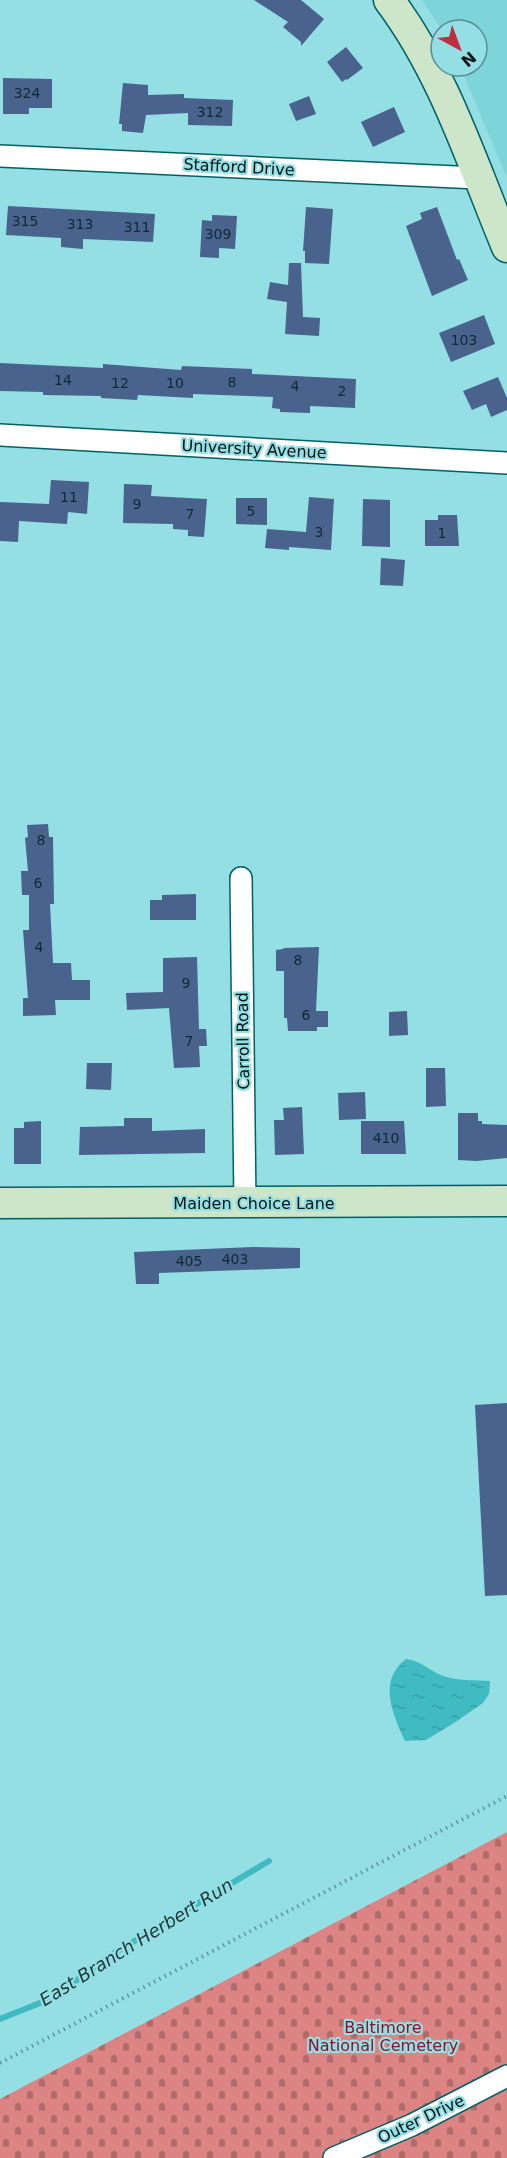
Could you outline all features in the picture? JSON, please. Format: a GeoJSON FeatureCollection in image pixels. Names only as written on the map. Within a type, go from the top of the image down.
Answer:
{"type":"FeatureCollection","features":[{"type":"Feature","properties":{"kind":"main road"},"geometry":{"type":"LineString","coordinates":[[389,0],[415,39],[441,85],[507,247]]}},
{"type":"Feature","properties":{"kind":"main road","name":"Maiden Choice Lane"},"geometry":{"type":"LineString","coordinates":[[0,1203],[507,1201]]}},
{"type":"Feature","properties":{"kind":"street","name":"Stafford Drive"},"geometry":{"type":"LineString","coordinates":[[0,156],[478,178]]}},
{"type":"Feature","properties":{"kind":"street","name":"University Avenue"},"geometry":{"type":"LineString","coordinates":[[0,435],[507,463]]}},
{"type":"Feature","properties":{"kind":"street","name":"Carroll Road"},"geometry":{"type":"LineString","coordinates":[[241,878],[245,1203]]}},
{"type":"Feature","properties":{"kind":"street","name":"Outer Drive"},"geometry":{"type":"LineString","coordinates":[[334,2158],[412,2125],[507,2076]]}},
{"type":"Feature","properties":{"kind":"path"},"geometry":{"type":"LineString","coordinates":[[0,2063],[507,1796]]}},
{"type":"Feature","properties":{"kind":"shaded area"},"geometry":{"type":"Polygon","coordinates":[[[422,0],[507,0],[507,178],[465,78],[489,78],[489,18],[434,18],[422,0]]]}},
{"type":"Feature","properties":{"kind":"green space","name":"Baltimore National Cemetery"},"geometry":{"type":"Polygon","coordinates":[[[507,1832],[507,2158],[0,2158],[0,2099],[507,1832]]]}},
{"type":"Feature","properties":{"kind":"water"},"geometry":{"type":"Polygon","coordinates":[[[406,1659],[446,1677],[490,1681],[489,1694],[483,1703],[426,1740],[405,1741],[392,1709],[390,1687],[397,1668],[406,1659]]]}},
{"type":"Feature","properties":{"kind":"building"},"geometry":{"type":"Polygon","coordinates":[[[254,0],[301,0],[324,19],[301,46],[301,42],[283,27],[288,22],[254,0]]]}},
{"type":"Feature","properties":{"kind":"building"},"geometry":{"type":"Polygon","coordinates":[[[346,47],[363,68],[342,82],[327,62],[346,47]]]}},
{"type":"Feature","properties":{"kind":"building"},"geometry":{"type":"Polygon","coordinates":[[[3,78],[52,79],[52,108],[29,108],[29,114],[3,114],[3,78]]]}},
{"type":"Feature","properties":{"kind":"building"},"geometry":{"type":"Polygon","coordinates":[[[123,83],[148,85],[148,95],[184,94],[184,98],[233,100],[232,126],[188,125],[188,113],[146,115],[143,133],[122,131],[122,124],[119,124],[123,83]]]}},
{"type":"Feature","properties":{"kind":"building"},"geometry":{"type":"Polygon","coordinates":[[[309,96],[316,114],[296,121],[289,104],[309,96]]]}},
{"type":"Feature","properties":{"kind":"building"},"geometry":{"type":"Polygon","coordinates":[[[394,107],[405,132],[373,147],[361,122],[394,107]]]}},
{"type":"Feature","properties":{"kind":"building"},"geometry":{"type":"Polygon","coordinates":[[[8,206],[155,214],[153,242],[83,239],[83,249],[61,247],[61,238],[6,235],[8,206]]]}},
{"type":"Feature","properties":{"kind":"building"},"geometry":{"type":"Polygon","coordinates":[[[306,207],[333,209],[329,264],[305,263],[305,251],[303,251],[306,207]]]}},
{"type":"Feature","properties":{"kind":"building"},"geometry":{"type":"Polygon","coordinates":[[[437,207],[457,260],[459,259],[468,280],[432,296],[406,226],[422,219],[420,213],[437,207]]]}},
{"type":"Feature","properties":{"kind":"building"},"geometry":{"type":"Polygon","coordinates":[[[212,215],[237,216],[235,249],[219,248],[219,258],[200,257],[202,220],[212,221],[212,215]]]}},
{"type":"Feature","properties":{"kind":"building"},"geometry":{"type":"Polygon","coordinates":[[[289,263],[301,263],[303,317],[320,318],[319,336],[285,334],[287,302],[267,299],[270,282],[288,285],[289,263]]]}},
{"type":"Feature","properties":{"kind":"building"},"geometry":{"type":"Polygon","coordinates":[[[484,315],[495,344],[451,362],[439,333],[484,315]]]}},
{"type":"Feature","properties":{"kind":"building"},"geometry":{"type":"Polygon","coordinates":[[[0,363],[103,368],[103,364],[181,370],[182,366],[252,369],[252,374],[356,379],[355,408],[310,406],[310,413],[280,412],[280,409],[272,408],[273,397],[193,394],[193,398],[138,395],[137,400],[101,398],[101,396],[43,395],[43,392],[0,391],[0,363]]]}},
{"type":"Feature","properties":{"kind":"building"},"geometry":{"type":"Polygon","coordinates":[[[498,377],[507,398],[507,410],[491,417],[486,404],[472,410],[463,391],[498,377]]]}},
{"type":"Feature","properties":{"kind":"building"},"geometry":{"type":"Polygon","coordinates":[[[51,480],[89,482],[87,514],[68,512],[67,524],[19,521],[18,542],[0,541],[0,502],[49,504],[51,480]]]}},
{"type":"Feature","properties":{"kind":"building"},"geometry":{"type":"Polygon","coordinates":[[[124,484],[152,485],[151,496],[207,499],[204,537],[188,536],[188,530],[173,529],[173,524],[123,523],[124,484]]]}},
{"type":"Feature","properties":{"kind":"building"},"geometry":{"type":"Polygon","coordinates":[[[309,497],[334,499],[331,550],[265,548],[267,529],[306,532],[309,497]]]}},
{"type":"Feature","properties":{"kind":"building"},"geometry":{"type":"Polygon","coordinates":[[[236,498],[267,498],[267,525],[236,524],[236,498]]]}},
{"type":"Feature","properties":{"kind":"building"},"geometry":{"type":"Polygon","coordinates":[[[363,499],[390,500],[390,547],[362,546],[363,499]]]}},
{"type":"Feature","properties":{"kind":"building"},"geometry":{"type":"Polygon","coordinates":[[[438,515],[457,515],[459,546],[425,546],[425,520],[438,520],[438,515]]]}},
{"type":"Feature","properties":{"kind":"building"},"geometry":{"type":"Polygon","coordinates":[[[381,558],[405,560],[403,586],[380,585],[381,558]]]}},
{"type":"Feature","properties":{"kind":"building"},"geometry":{"type":"Polygon","coordinates":[[[48,824],[49,837],[53,837],[54,904],[50,904],[53,963],[71,963],[72,980],[90,980],[90,1000],[55,1000],[56,1015],[23,1016],[23,998],[28,998],[23,930],[29,930],[29,895],[22,895],[21,871],[28,871],[25,838],[28,837],[27,825],[48,824]]]}},
{"type":"Feature","properties":{"kind":"building"},"geometry":{"type":"Polygon","coordinates":[[[196,894],[196,920],[150,920],[150,900],[162,900],[162,895],[196,894]]]}},
{"type":"Feature","properties":{"kind":"building"},"geometry":{"type":"Polygon","coordinates":[[[319,947],[316,1011],[328,1011],[328,1027],[317,1027],[317,1031],[288,1031],[287,1018],[284,1018],[284,971],[276,971],[276,950],[319,947]]]}},
{"type":"Feature","properties":{"kind":"building"},"geometry":{"type":"Polygon","coordinates":[[[197,957],[199,1029],[206,1029],[207,1046],[199,1046],[200,1067],[174,1068],[169,1008],[127,1010],[126,993],[163,992],[163,958],[197,957]]]}},
{"type":"Feature","properties":{"kind":"building"},"geometry":{"type":"Polygon","coordinates":[[[407,1011],[408,1035],[389,1036],[389,1012],[407,1011]]]}},
{"type":"Feature","properties":{"kind":"building"},"geometry":{"type":"Polygon","coordinates":[[[87,1063],[112,1063],[111,1090],[86,1089],[87,1063]]]}},
{"type":"Feature","properties":{"kind":"building"},"geometry":{"type":"Polygon","coordinates":[[[426,1068],[445,1068],[446,1106],[426,1107],[426,1068]]]}},
{"type":"Feature","properties":{"kind":"building"},"geometry":{"type":"Polygon","coordinates":[[[365,1092],[366,1119],[339,1120],[338,1093],[365,1092]]]}},
{"type":"Feature","properties":{"kind":"building"},"geometry":{"type":"Polygon","coordinates":[[[302,1107],[304,1154],[275,1155],[274,1120],[284,1120],[283,1108],[302,1107]]]}},
{"type":"Feature","properties":{"kind":"building"},"geometry":{"type":"Polygon","coordinates":[[[458,1113],[478,1113],[478,1121],[482,1121],[482,1124],[507,1125],[507,1158],[458,1160],[458,1113]]]}},
{"type":"Feature","properties":{"kind":"building"},"geometry":{"type":"Polygon","coordinates":[[[124,1118],[152,1118],[152,1131],[205,1129],[205,1153],[79,1155],[80,1127],[124,1126],[124,1118]]]}},
{"type":"Feature","properties":{"kind":"building"},"geometry":{"type":"Polygon","coordinates":[[[41,1121],[41,1164],[14,1164],[14,1128],[24,1128],[24,1122],[41,1121]]]}},
{"type":"Feature","properties":{"kind":"building"},"geometry":{"type":"Polygon","coordinates":[[[361,1121],[404,1121],[406,1154],[361,1154],[361,1121]]]}},
{"type":"Feature","properties":{"kind":"building"},"geometry":{"type":"Polygon","coordinates":[[[253,1247],[300,1248],[300,1268],[159,1273],[159,1284],[136,1284],[134,1252],[253,1247]]]}},
{"type":"Feature","properties":{"kind":"building"},"geometry":{"type":"Polygon","coordinates":[[[507,1403],[507,1595],[485,1596],[475,1405],[507,1403]]]}},
{"type":"Feature","properties":{"kind":"waterway","name":"East Branch Herbert Run"},"geometry":{"type":"LineString","coordinates":[[0,2019],[50,1999],[116,1952],[269,1861]]}}]}
